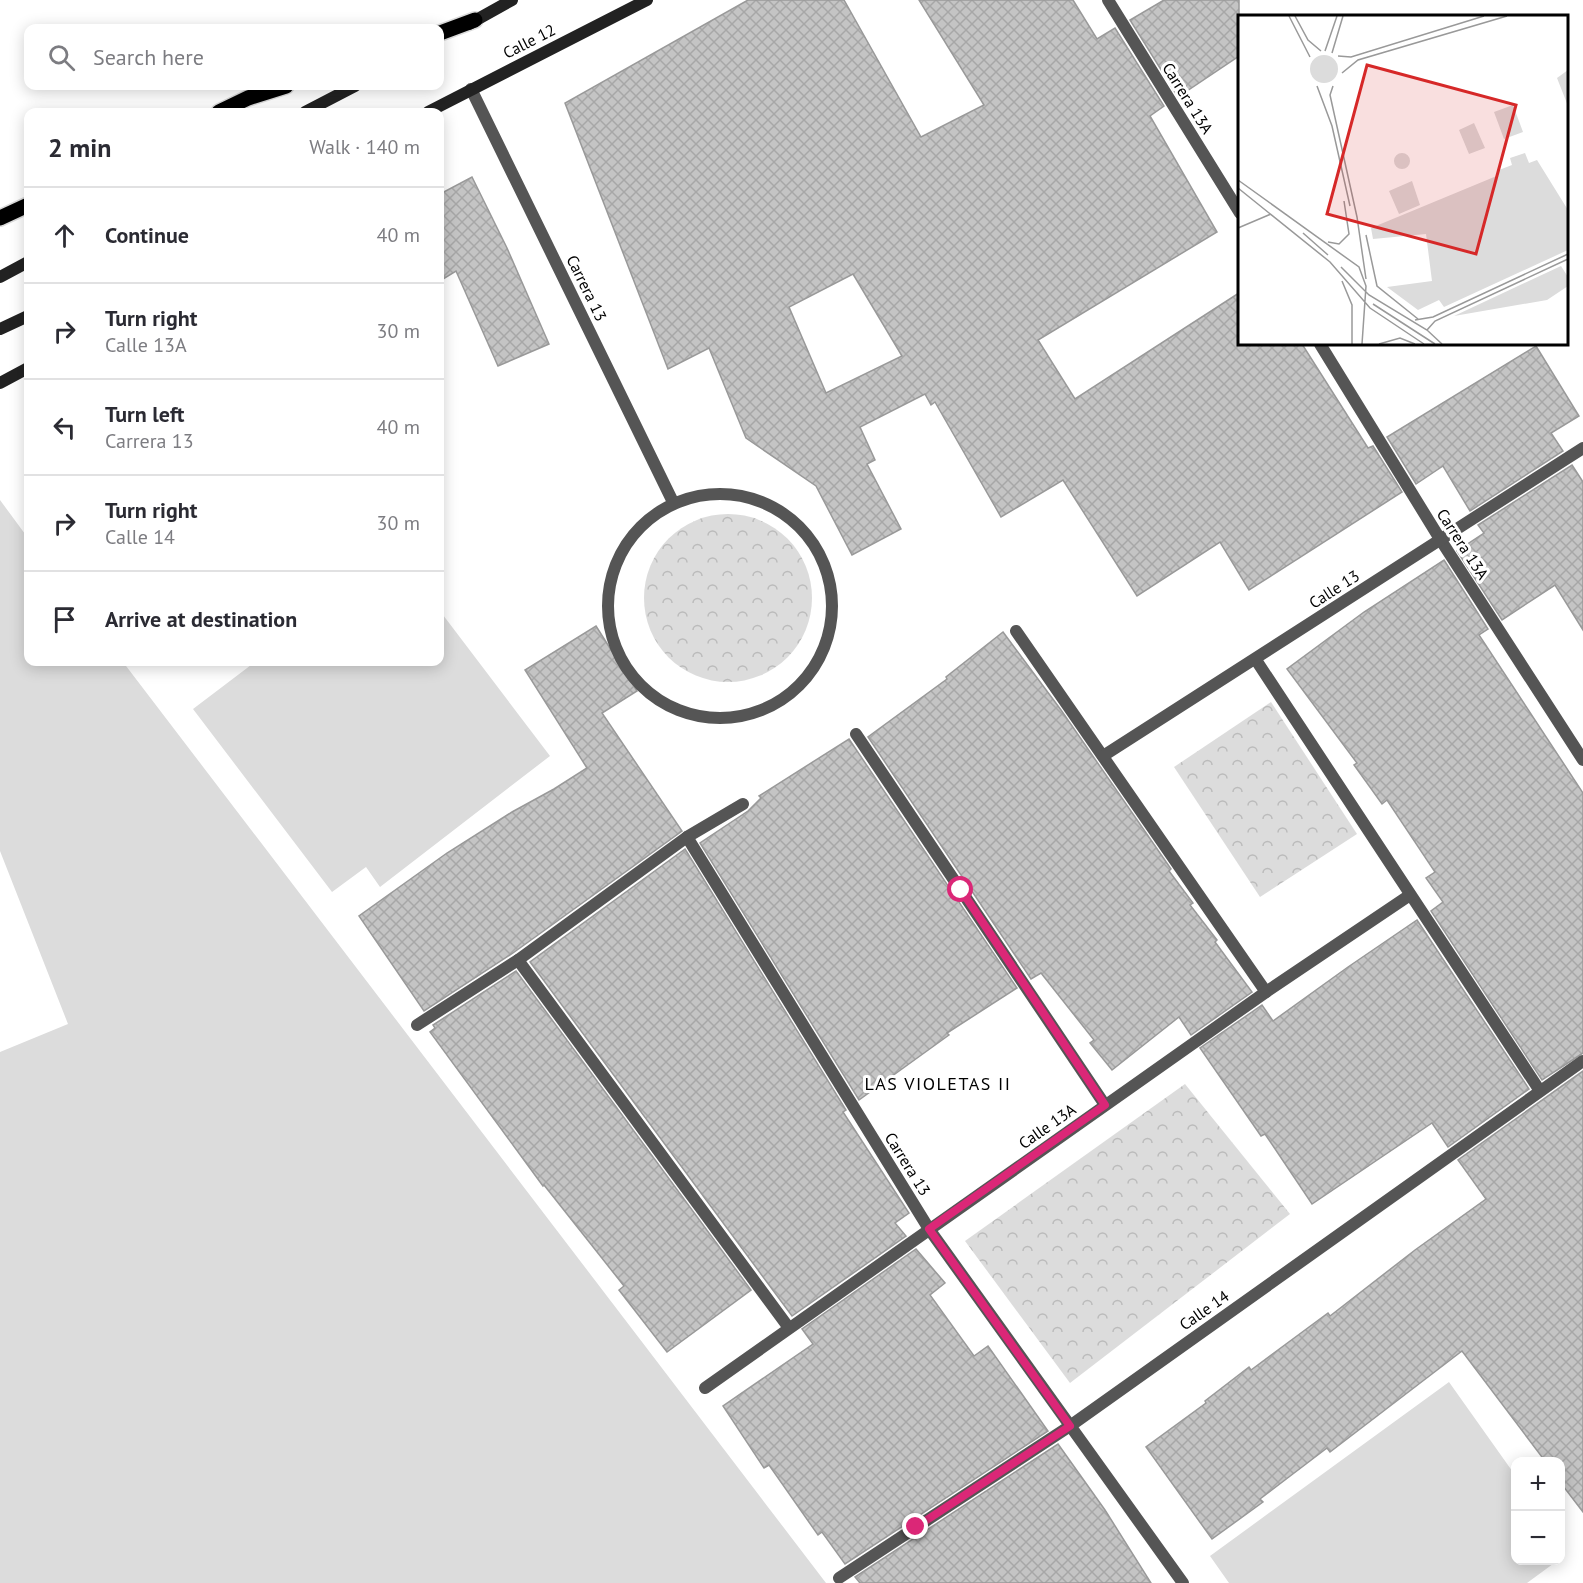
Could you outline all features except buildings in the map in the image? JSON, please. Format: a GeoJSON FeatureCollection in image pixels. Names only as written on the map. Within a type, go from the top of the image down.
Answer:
{"type":"FeatureCollection","features":[{"type":"Feature","properties":{"kind":"main road"},"geometry":{"type":"LineString","coordinates":[[444,38],[512,0]]}},
{"type":"Feature","properties":{"kind":"main road","name":"Calle 12"},"geometry":{"type":"LineString","coordinates":[[437,108],[647,0]]}},
{"type":"Feature","properties":{"kind":"main road"},"geometry":{"type":"LineString","coordinates":[[444,32],[475,20]]}},
{"type":"Feature","properties":{"kind":"main road"},"geometry":{"type":"LineString","coordinates":[[227,108],[273,90]]}},
{"type":"Feature","properties":{"kind":"main road"},"geometry":{"type":"LineString","coordinates":[[313,108],[347,90]]}},
{"type":"Feature","properties":{"kind":"main road"},"geometry":{"type":"LineString","coordinates":[[0,218],[24,206]]}},
{"type":"Feature","properties":{"kind":"main road"},"geometry":{"type":"LineString","coordinates":[[0,277],[24,264]]}},
{"type":"Feature","properties":{"kind":"main road"},"geometry":{"type":"LineString","coordinates":[[0,329],[24,318]]}},
{"type":"Feature","properties":{"kind":"main road"},"geometry":{"type":"LineString","coordinates":[[0,383],[24,370]]}},
{"type":"Feature","properties":{"kind":"street","name":"Carrera 13A"},"geometry":{"type":"LineString","coordinates":[[1108,0],[1238,211]]}},
{"type":"Feature","properties":{"kind":"street","name":"Carrera 13"},"geometry":{"type":"LineString","coordinates":[[471,89],[673,502]]}},
{"type":"Feature","properties":{"kind":"street","name":"Carrera 13A"},"geometry":{"type":"LineString","coordinates":[[1321,345],[1440,539],[1583,760]]}},
{"type":"Feature","properties":{"kind":"street","name":"Calle 13"},"geometry":{"type":"LineString","coordinates":[[1103,756],[1256,660],[1583,448]]}},
{"type":"Feature","properties":{"kind":"street"},"geometry":{"type":"LineString","coordinates":[[711,492],[750,497],[786,514],[813,542],[829,578],[832,618],[822,656],[798,688],[766,710],[728,719],[689,716],[654,698],[626,669],[610,634],[607,594],[617,556],[640,524],[673,502],[711,492]]}},
{"type":"Feature","properties":{"kind":"street"},"geometry":{"type":"LineString","coordinates":[[1016,631],[1266,992]]}},
{"type":"Feature","properties":{"kind":"street"},"geometry":{"type":"LineString","coordinates":[[1256,660],[1540,1091]]}},
{"type":"Feature","properties":{"kind":"street"},"geometry":{"type":"LineString","coordinates":[[856,734],[1105,1105]]}},
{"type":"Feature","properties":{"kind":"street"},"geometry":{"type":"LineString","coordinates":[[417,1025],[518,960],[687,837],[743,804]]}},
{"type":"Feature","properties":{"kind":"street","name":"Carrera 13"},"geometry":{"type":"LineString","coordinates":[[687,837],[929,1229],[1183,1583]]}},
{"type":"Feature","properties":{"kind":"street","name":"Calle 13A"},"geometry":{"type":"LineString","coordinates":[[705,1388],[1266,992],[1410,894]]}},
{"type":"Feature","properties":{"kind":"street"},"geometry":{"type":"LineString","coordinates":[[518,960],[789,1328]]}},
{"type":"Feature","properties":{"kind":"street","name":"Calle 14"},"geometry":{"type":"LineString","coordinates":[[839,1578],[1070,1426],[1583,1061]]}},
{"type":"Feature","properties":{"kind":"green space"},"geometry":{"type":"Polygon","coordinates":[[[0,500],[24,533],[24,666],[126,666],[826,1583],[0,1583],[0,1052],[68,1024],[0,851],[0,500]]]}},
{"type":"Feature","properties":{"kind":"green space"},"geometry":{"type":"Polygon","coordinates":[[[728,514],[760,521],[787,539],[805,566],[812,598],[805,630],[787,657],[760,675],[728,682],[696,675],[669,657],[651,630],[644,598],[651,566],[669,539],[696,521],[728,514]]]}},
{"type":"Feature","properties":{"kind":"green space"},"geometry":{"type":"Polygon","coordinates":[[[444,616],[550,756],[380,887],[366,867],[332,892],[193,709],[250,666],[444,666],[444,616]]]}},
{"type":"Feature","properties":{"kind":"green space"},"geometry":{"type":"Polygon","coordinates":[[[1271,702],[1357,834],[1260,897],[1174,767],[1271,702]]]}},
{"type":"Feature","properties":{"kind":"green space"},"geometry":{"type":"Polygon","coordinates":[[[1185,1084],[1290,1214],[1070,1383],[965,1241],[1185,1084]]]}},
{"type":"Feature","properties":{"kind":"green space"},"geometry":{"type":"Polygon","coordinates":[[[1449,1382],[1511,1469],[1511,1565],[1552,1565],[1527,1583],[1229,1583],[1210,1556],[1449,1382]]]}},
{"type":"Feature","properties":{"kind":"district","name":"LAS VIOLETAS II"},"geometry":{"type":"Point","coordinates":[938,1083]}},
{"type":"Feature","properties":{"kind":"route"},"geometry":{"type":"LineString","coordinates":[[916,1527],[1070,1426],[929,1229],[1105,1105],[961,890]]}}]}
